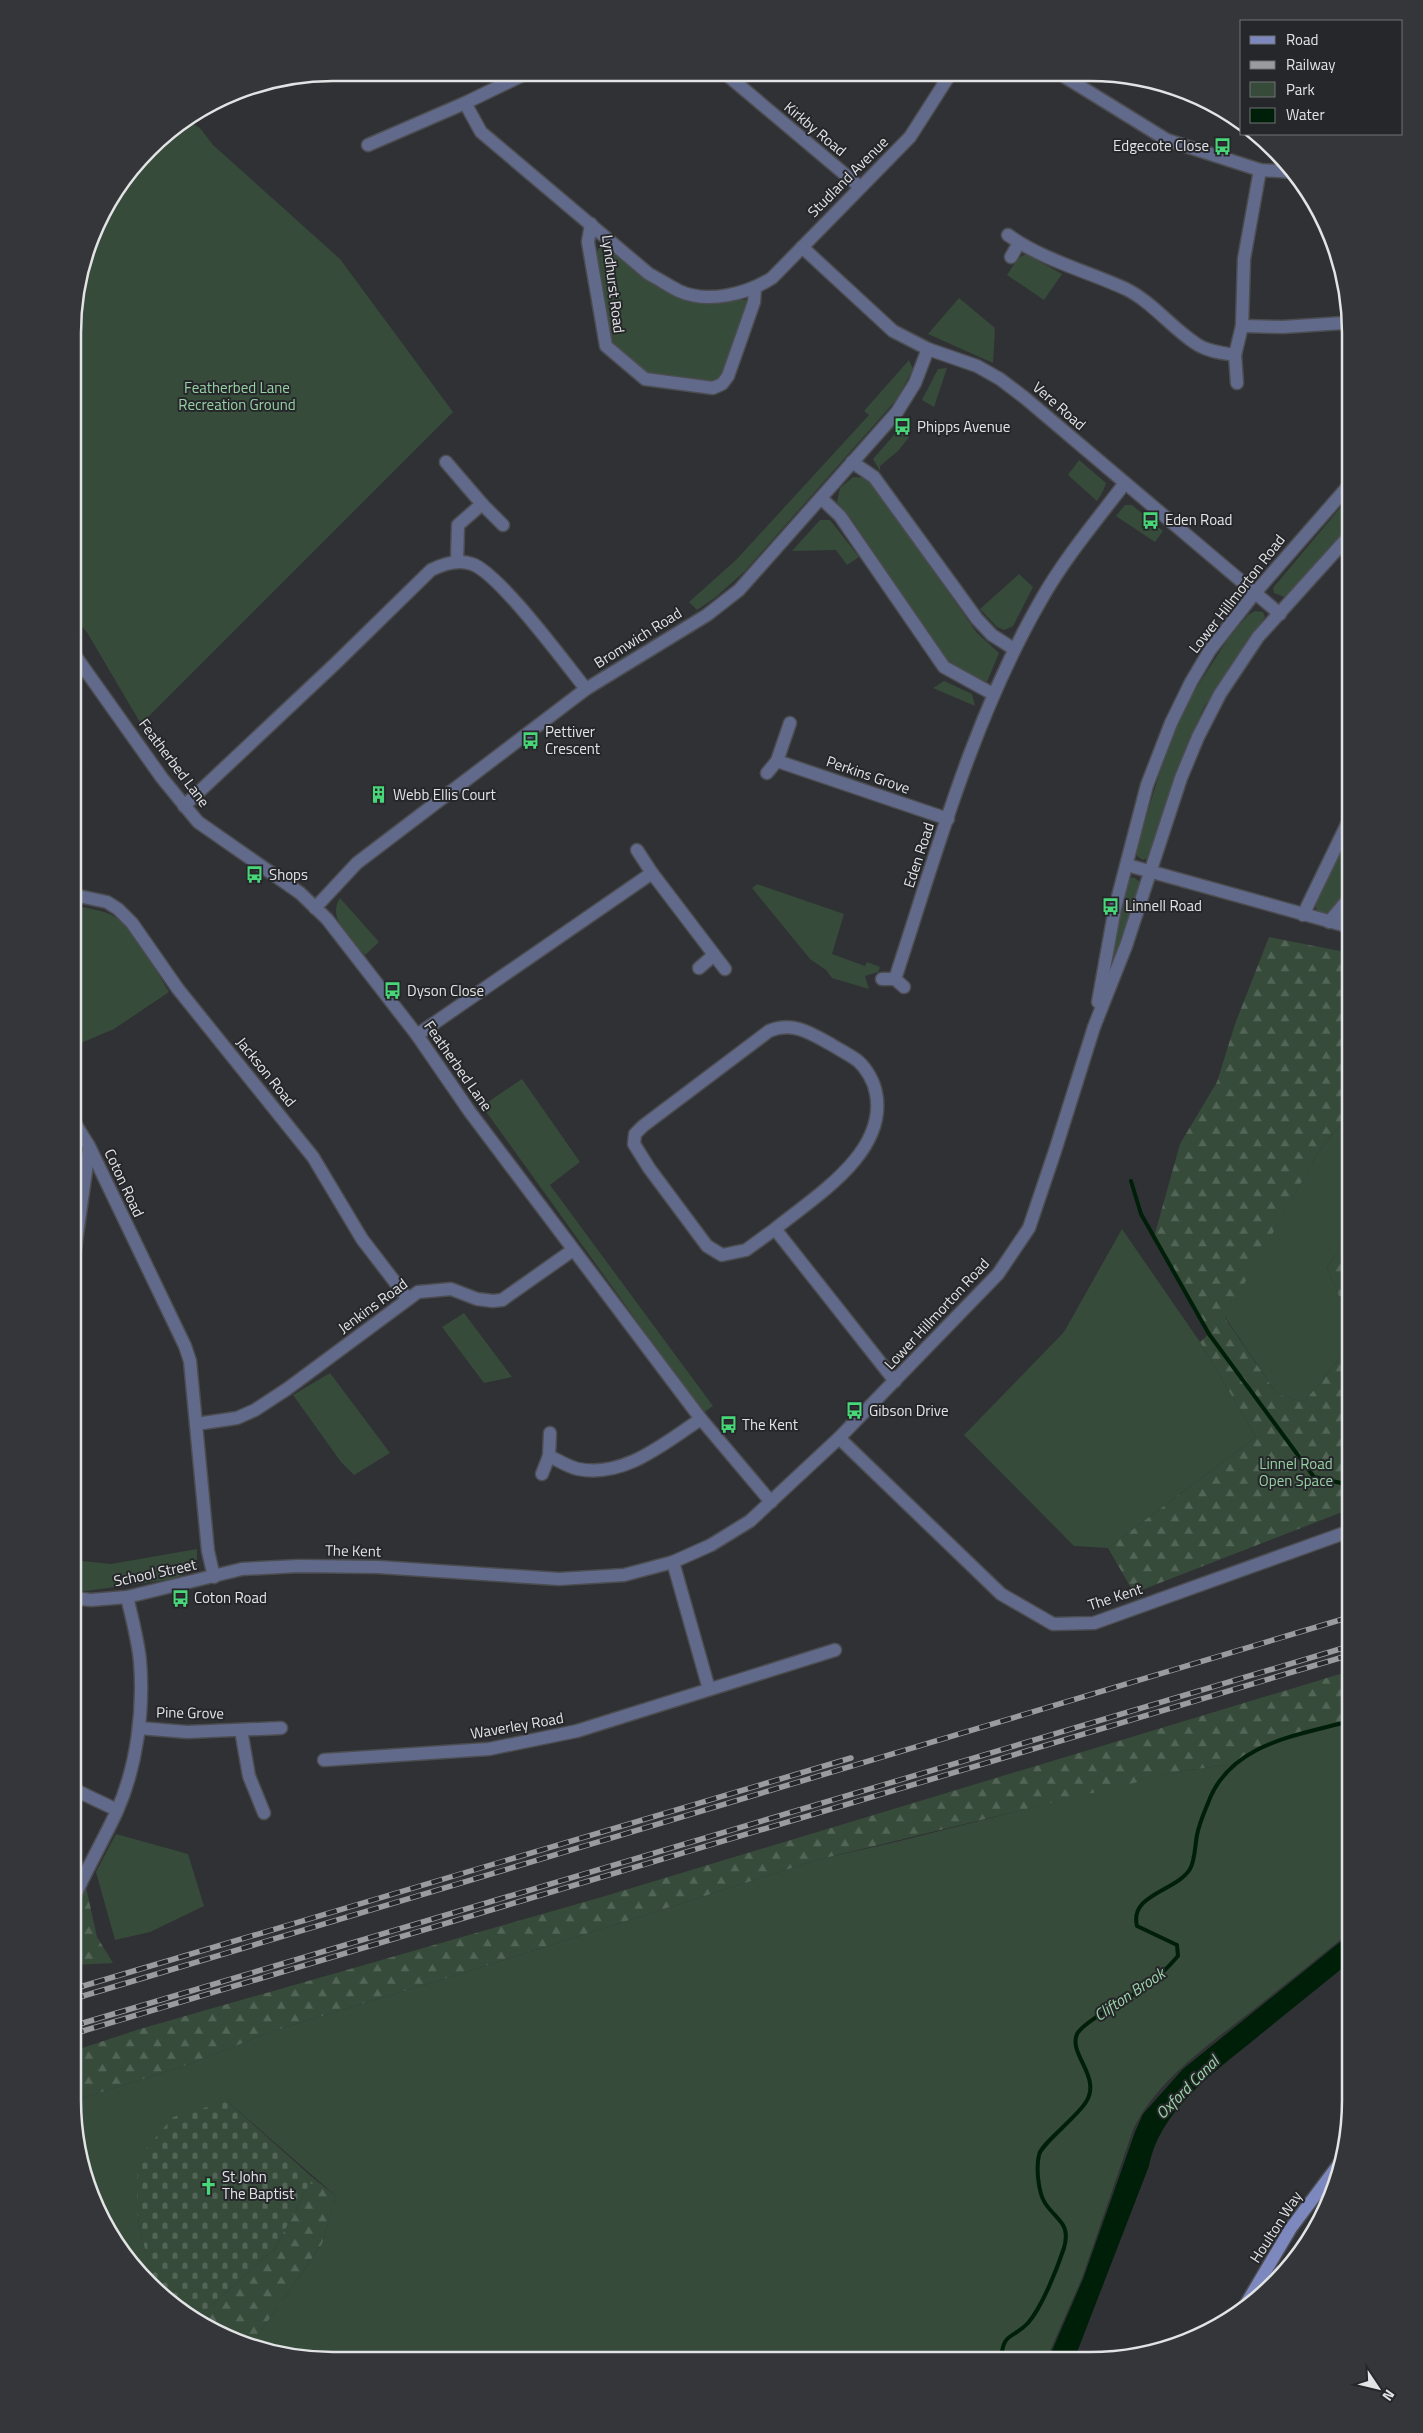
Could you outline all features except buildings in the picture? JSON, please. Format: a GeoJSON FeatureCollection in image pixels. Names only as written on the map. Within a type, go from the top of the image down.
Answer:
{"type":"FeatureCollection","features":[{"type":"Feature","properties":{"kind":"street"},"geometry":{"type":"LineString","coordinates":[[368,145],[511,81]]}},
{"type":"Feature","properties":{"kind":"street","name":"Kirkby Road"},"geometry":{"type":"LineString","coordinates":[[735,81],[860,188]]}},
{"type":"Feature","properties":{"kind":"street","name":"Studland Avenue"},"geometry":{"type":"LineString","coordinates":[[755,288],[772,278],[910,137],[946,81]]}},
{"type":"Feature","properties":{"kind":"street"},"geometry":{"type":"LineString","coordinates":[[1071,81],[1167,140],[1260,170],[1283,171]]}},
{"type":"Feature","properties":{"kind":"street","name":"Lyndhurst Road"},"geometry":{"type":"LineString","coordinates":[[465,103],[481,132],[591,224],[649,274],[680,291],[701,296],[732,294],[755,288],[754,302],[728,376],[722,384],[713,388],[645,379],[604,342],[588,242],[591,224]]}},
{"type":"Feature","properties":{"kind":"street"},"geometry":{"type":"LineString","coordinates":[[1237,383],[1235,355],[1242,326],[1244,259],[1260,170]]}},
{"type":"Feature","properties":{"kind":"street"},"geometry":{"type":"LineString","coordinates":[[1011,257],[1014,239],[1062,265],[1127,290],[1143,300],[1196,344],[1210,350],[1235,355]]}},
{"type":"Feature","properties":{"kind":"street","name":"Vere Road"},"geometry":{"type":"LineString","coordinates":[[802,247],[893,331],[928,349],[977,366],[1000,379],[1026,398],[1254,594],[1280,614]]}},
{"type":"Feature","properties":{"kind":"street"},"geometry":{"type":"LineString","coordinates":[[1242,326],[1283,327],[1341,323]]}},
{"type":"Feature","properties":{"kind":"street","name":"Bromwich Road"},"geometry":{"type":"LineString","coordinates":[[316,908],[357,863],[586,689],[707,615],[739,590],[896,412],[915,383],[928,349]]}},
{"type":"Feature","properties":{"kind":"street"},"geometry":{"type":"LineString","coordinates":[[446,462],[503,525]]}},
{"type":"Feature","properties":{"kind":"street"},"geometry":{"type":"LineString","coordinates":[[852,462],[874,477],[977,619],[992,635],[1014,649]]}},
{"type":"Feature","properties":{"kind":"street","name":"Eden Road"},"geometry":{"type":"LineString","coordinates":[[882,979],[900,983],[948,819],[993,694],[1014,649],[1061,569],[1125,483]]}},
{"type":"Feature","properties":{"kind":"street","name":"Lower Hillmorton Road"},"geometry":{"type":"LineString","coordinates":[[1094,1027],[1106,951],[1126,865],[1148,784],[1171,724],[1191,682],[1210,650],[1254,594],[1342,493]]}},
{"type":"Feature","properties":{"kind":"street"},"geometry":{"type":"LineString","coordinates":[[821,498],[840,516],[944,667],[993,694]]}},
{"type":"Feature","properties":{"kind":"street"},"geometry":{"type":"LineString","coordinates":[[456,562],[458,525],[482,504]]}},
{"type":"Feature","properties":{"kind":"street","name":"Lower Hillmorton Road"},"geometry":{"type":"LineString","coordinates":[[839,1438],[998,1274],[1029,1228],[1094,1027],[1126,946],[1181,778],[1220,694],[1258,638],[1342,544]]}},
{"type":"Feature","properties":{"kind":"street"},"geometry":{"type":"LineString","coordinates":[[184,806],[337,662],[431,570],[444,563],[471,563],[502,587],[586,689]]}},
{"type":"Feature","properties":{"kind":"street","name":"Featherbed Lane"},"geometry":{"type":"LineString","coordinates":[[81,664],[184,806],[198,822],[215,836],[300,892],[327,919],[417,1035],[470,1112],[572,1250],[701,1419],[771,1502]]}},
{"type":"Feature","properties":{"kind":"street"},"geometry":{"type":"LineString","coordinates":[[767,773],[777,761],[790,723]]}},
{"type":"Feature","properties":{"kind":"street","name":"Perkins Grove"},"geometry":{"type":"LineString","coordinates":[[777,761],[948,819]]}},
{"type":"Feature","properties":{"kind":"street"},"geometry":{"type":"LineString","coordinates":[[1303,915],[1342,835]]}},
{"type":"Feature","properties":{"kind":"street"},"geometry":{"type":"LineString","coordinates":[[637,850],[652,873],[725,969]]}},
{"type":"Feature","properties":{"kind":"street"},"geometry":{"type":"LineString","coordinates":[[1126,865],[1342,925]]}},
{"type":"Feature","properties":{"kind":"street"},"geometry":{"type":"LineString","coordinates":[[417,1035],[652,873]]}},
{"type":"Feature","properties":{"kind":"street","name":"Jackson Road"},"geometry":{"type":"LineString","coordinates":[[81,896],[107,902],[118,909],[132,923],[178,989],[313,1157],[362,1239],[408,1299]]}},
{"type":"Feature","properties":{"kind":"street"},"geometry":{"type":"LineString","coordinates":[[1329,922],[1342,907]]}},
{"type":"Feature","properties":{"kind":"street"},"geometry":{"type":"LineString","coordinates":[[699,968],[714,955]]}},
{"type":"Feature","properties":{"kind":"street"},"geometry":{"type":"LineString","coordinates":[[780,1026],[792,1026],[805,1029],[858,1061],[868,1073],[875,1087],[878,1103],[872,1135],[860,1155],[844,1172],[775,1229],[746,1250],[722,1255],[707,1246],[648,1168],[634,1144],[635,1134],[643,1126],[769,1031],[780,1026]]}},
{"type":"Feature","properties":{"kind":"street","name":"Coton Road"},"geometry":{"type":"LineString","coordinates":[[81,1133],[89,1146],[185,1346],[190,1361],[208,1551],[214,1577]]}},
{"type":"Feature","properties":{"kind":"street"},"geometry":{"type":"LineString","coordinates":[[81,1205],[89,1146]]}},
{"type":"Feature","properties":{"kind":"street"},"geometry":{"type":"LineString","coordinates":[[775,1229],[895,1381]]}},
{"type":"Feature","properties":{"kind":"street","name":"Jenkins Road"},"geometry":{"type":"LineString","coordinates":[[196,1424],[237,1418],[255,1410],[287,1389],[418,1292],[451,1289],[477,1299],[502,1300],[572,1250]]}},
{"type":"Feature","properties":{"kind":"street"},"geometry":{"type":"LineString","coordinates":[[549,1456],[578,1469],[609,1469],[639,1460],[701,1419]]}},
{"type":"Feature","properties":{"kind":"street"},"geometry":{"type":"LineString","coordinates":[[542,1474],[549,1456],[550,1433]]}},
{"type":"Feature","properties":{"kind":"street","name":"The Kent"},"geometry":{"type":"LineString","coordinates":[[214,1577],[242,1569],[299,1566],[378,1567],[559,1579],[624,1575],[673,1562],[710,1545],[750,1521],[839,1438],[1002,1594],[1052,1624],[1094,1623],[1342,1533]]}},
{"type":"Feature","properties":{"kind":"street"},"geometry":{"type":"LineString","coordinates":[[673,1562],[709,1690]]}},
{"type":"Feature","properties":{"kind":"street","name":"School Street"},"geometry":{"type":"LineString","coordinates":[[81,1599],[128,1598],[214,1577]]}},
{"type":"Feature","properties":{"kind":"street"},"geometry":{"type":"LineString","coordinates":[[81,1881],[117,1810],[130,1771],[139,1728],[140,1661],[128,1598]]}},
{"type":"Feature","properties":{"kind":"street","name":"Waverley Road"},"geometry":{"type":"LineString","coordinates":[[324,1760],[489,1750],[577,1731],[835,1650]]}},
{"type":"Feature","properties":{"kind":"street","name":"Pine Grove"},"geometry":{"type":"LineString","coordinates":[[139,1728],[187,1732],[281,1728]]}},
{"type":"Feature","properties":{"kind":"street","name":"Pine Grove"},"geometry":{"type":"LineString","coordinates":[[241,1730],[249,1776],[264,1813]]}},
{"type":"Feature","properties":{"kind":"street"},"geometry":{"type":"LineString","coordinates":[[81,1794],[117,1810]]}},
{"type":"Feature","properties":{"kind":"street","name":"Houlton Way"},"geometry":{"type":"LineString","coordinates":[[1255,2290],[1292,2228],[1329,2177]]}},
{"type":"Feature","properties":{"kind":"green space","name":"Featherbed Lane Recreation Ground"},"geometry":{"type":"Polygon","coordinates":[[[193,124],[200,128],[213,145],[340,259],[453,412],[141,724],[81,625],[81,333],[86,284],[100,237],[124,193],[152,158],[193,124]]]}},
{"type":"Feature","properties":{"kind":"green space"},"geometry":{"type":"Polygon","coordinates":[[[608,246],[695,300],[749,300],[724,375],[711,384],[647,374],[611,343],[595,256],[599,248],[608,246]]]}},
{"type":"Feature","properties":{"kind":"green space"},"geometry":{"type":"Polygon","coordinates":[[[1026,254],[1062,274],[1044,300],[1007,275],[1018,258],[1026,254]]]}},
{"type":"Feature","properties":{"kind":"green space"},"geometry":{"type":"Polygon","coordinates":[[[959,298],[995,328],[993,363],[928,334],[959,298]]]}},
{"type":"Feature","properties":{"kind":"green space"},"geometry":{"type":"Polygon","coordinates":[[[909,360],[913,369],[897,399],[745,571],[716,597],[697,610],[689,602],[736,560],[869,415],[864,411],[909,360]]]}},
{"type":"Feature","properties":{"kind":"green space"},"geometry":{"type":"Polygon","coordinates":[[[947,368],[934,407],[922,400],[938,369],[947,368]]]}},
{"type":"Feature","properties":{"kind":"green space"},"geometry":{"type":"Polygon","coordinates":[[[902,426],[910,436],[898,451],[880,466],[880,471],[873,459],[902,426]]]}},
{"type":"Feature","properties":{"kind":"green space"},"geometry":{"type":"Polygon","coordinates":[[[1079,460],[1106,483],[1097,501],[1068,475],[1079,460]]]}},
{"type":"Feature","properties":{"kind":"green space"},"geometry":{"type":"Polygon","coordinates":[[[853,477],[868,478],[977,633],[999,653],[987,682],[949,664],[852,520],[837,502],[840,488],[853,477]]]}},
{"type":"Feature","properties":{"kind":"green space"},"geometry":{"type":"Polygon","coordinates":[[[1125,505],[1132,505],[1163,531],[1155,542],[1116,516],[1125,505]]]}},
{"type":"Feature","properties":{"kind":"green space"},"geometry":{"type":"Polygon","coordinates":[[[1342,506],[1342,535],[1287,598],[1274,593],[1273,588],[1342,506]]]}},
{"type":"Feature","properties":{"kind":"green space"},"geometry":{"type":"Polygon","coordinates":[[[820,520],[830,520],[859,557],[847,565],[836,550],[792,551],[820,520]]]}},
{"type":"Feature","properties":{"kind":"green space"},"geometry":{"type":"Polygon","coordinates":[[[1019,574],[1033,587],[1013,626],[1004,630],[997,627],[980,609],[1019,574]]]}},
{"type":"Feature","properties":{"kind":"green space"},"geometry":{"type":"Polygon","coordinates":[[[1255,611],[1263,612],[1265,617],[1204,707],[1177,769],[1150,857],[1143,860],[1137,856],[1137,847],[1166,752],[1189,699],[1228,639],[1248,615],[1255,611]]]}},
{"type":"Feature","properties":{"kind":"green space"},"geometry":{"type":"Polygon","coordinates":[[[944,681],[972,694],[975,706],[933,688],[944,681]]]}},
{"type":"Feature","properties":{"kind":"green space"},"geometry":{"type":"Polygon","coordinates":[[[1342,849],[1342,900],[1331,913],[1324,914],[1317,911],[1315,905],[1342,849]]]}},
{"type":"Feature","properties":{"kind":"green space"},"geometry":{"type":"Polygon","coordinates":[[[1133,877],[1140,882],[1109,975],[1115,933],[1128,880],[1133,877]]]}},
{"type":"Feature","properties":{"kind":"green space"},"geometry":{"type":"Polygon","coordinates":[[[757,884],[844,914],[832,954],[865,966],[867,962],[880,967],[878,972],[865,976],[869,989],[832,978],[826,970],[810,959],[752,888],[757,884]]]}},
{"type":"Feature","properties":{"kind":"green space"},"geometry":{"type":"Polygon","coordinates":[[[340,898],[379,942],[365,955],[342,929],[338,921],[336,914],[340,898]]]}},
{"type":"Feature","properties":{"kind":"green space"},"geometry":{"type":"Polygon","coordinates":[[[81,907],[106,913],[123,923],[152,962],[169,992],[114,1029],[81,1043],[81,907]]]}},
{"type":"Feature","properties":{"kind":"green space","name":"Linnel Road Open Space"},"geometry":{"type":"Polygon","coordinates":[[[1269,937],[1342,951],[1342,1123],[1319,1151],[1225,1318],[1277,1394],[1304,1402],[1342,1356],[1342,1512],[1134,1593],[1108,1548],[1256,1437],[1200,1342],[1209,1334],[1154,1237],[1180,1144],[1217,1082],[1235,1024],[1269,937]]]}},
{"type":"Feature","properties":{"kind":"green space"},"geometry":{"type":"Polygon","coordinates":[[[522,1079],[580,1162],[550,1185],[713,1406],[703,1413],[482,1106],[522,1079]]]}},
{"type":"Feature","properties":{"kind":"green space"},"geometry":{"type":"Polygon","coordinates":[[[1342,1123],[1342,1244],[1327,1268],[1342,1303],[1342,1356],[1304,1402],[1277,1394],[1225,1317],[1319,1151],[1342,1123]]]}},
{"type":"Feature","properties":{"kind":"green space"},"geometry":{"type":"Polygon","coordinates":[[[1122,1229],[1200,1342],[1256,1437],[1108,1548],[1074,1546],[964,1435],[1064,1332],[1122,1229]]]}},
{"type":"Feature","properties":{"kind":"green space"},"geometry":{"type":"Polygon","coordinates":[[[1342,1244],[1342,1303],[1327,1268],[1342,1244]]]}},
{"type":"Feature","properties":{"kind":"green space"},"geometry":{"type":"Polygon","coordinates":[[[464,1313],[512,1377],[484,1383],[442,1327],[464,1313]]]}},
{"type":"Feature","properties":{"kind":"green space"},"geometry":{"type":"Polygon","coordinates":[[[330,1373],[390,1453],[354,1475],[341,1462],[293,1395],[330,1373]]]}},
{"type":"Feature","properties":{"kind":"green space"},"geometry":{"type":"Polygon","coordinates":[[[197,1549],[197,1569],[173,1579],[81,1590],[81,1561],[111,1564],[197,1549]]]}},
{"type":"Feature","properties":{"kind":"green space"},"geometry":{"type":"Polygon","coordinates":[[[1342,1673],[1342,1723],[1259,1747],[1234,1764],[1183,1771],[817,1860],[460,1974],[273,2031],[187,2065],[81,2098],[81,2048],[140,2029],[602,1897],[1342,1673]]]}},
{"type":"Feature","properties":{"kind":"green space"},"geometry":{"type":"Polygon","coordinates":[[[1342,1723],[1342,1938],[1216,2038],[1169,2080],[1143,2112],[1133,2130],[1082,2278],[1050,2352],[333,2352],[300,2350],[255,2339],[322,2244],[336,2196],[227,2101],[137,2215],[150,2273],[124,2240],[100,2196],[86,2149],[81,2098],[187,2065],[273,2031],[460,1974],[817,1860],[1183,1771],[1234,1764],[1259,1747],[1342,1723]]]}},
{"type":"Feature","properties":{"kind":"green space"},"geometry":{"type":"Polygon","coordinates":[[[116,1834],[188,1854],[204,1906],[150,1932],[115,1940],[96,1872],[116,1834]]]}},
{"type":"Feature","properties":{"kind":"green space"},"geometry":{"type":"Polygon","coordinates":[[[86,1887],[97,1937],[113,1963],[81,1965],[81,1899],[86,1887]]]}},
{"type":"Feature","properties":{"kind":"green space"},"geometry":{"type":"Polygon","coordinates":[[[227,2101],[313,2178],[275,2248],[202,2314],[180,2300],[150,2273],[137,2215],[137,2160],[173,2117],[227,2101]]]}},
{"type":"Feature","properties":{"kind":"green space"},"geometry":{"type":"Polygon","coordinates":[[[313,2178],[336,2196],[322,2244],[255,2339],[222,2326],[202,2314],[275,2248],[313,2178]]]}},
{"type":"Feature","properties":{"kind":"water","name":"Oxford Canal"},"geometry":{"type":"Polygon","coordinates":[[[1342,1940],[1342,1969],[1210,2076],[1178,2108],[1155,2145],[1149,2166],[1077,2352],[1051,2352],[1083,2279],[1143,2114],[1183,2069],[1342,1940]]]}},
{"type":"Feature","properties":{"kind":"waterway"},"geometry":{"type":"LineString","coordinates":[[1131,1181],[1141,1214],[1209,1334],[1314,1477],[1342,1483]]}},
{"type":"Feature","properties":{"kind":"waterway","name":"Clifton Brook"},"geometry":{"type":"LineString","coordinates":[[1002,2352],[1006,2340],[1028,2323],[1039,2307],[1053,2277],[1066,2240],[1066,2233],[1062,2223],[1043,2198],[1039,2186],[1038,2166],[1041,2150],[1075,2115],[1086,2102],[1090,2093],[1088,2075],[1075,2042],[1077,2034],[1088,2023],[1157,1978],[1178,1956],[1177,1945],[1137,1926],[1136,1915],[1140,1907],[1147,1900],[1184,1876],[1192,1866],[1199,1827],[1208,1803],[1218,1783],[1232,1767],[1248,1755],[1267,1745],[1342,1723]]}},
{"type":"Feature","properties":{"kind":"railway"},"geometry":{"type":"LineString","coordinates":[[81,1997],[1342,1619]]}},
{"type":"Feature","properties":{"kind":"railway"},"geometry":{"type":"LineString","coordinates":[[81,2024],[1342,1648]]}},
{"type":"Feature","properties":{"kind":"railway"},"geometry":{"type":"LineString","coordinates":[[81,2032],[1342,1657]]}},
{"type":"Feature","properties":{"kind":"railway"},"geometry":{"type":"LineString","coordinates":[[81,1987],[851,1758]]}},
{"type":"Feature","properties":{"kind":"place","name":"Edgecote Close"},"geometry":{"type":"Point","coordinates":[1223,146]}},
{"type":"Feature","properties":{"kind":"place","name":"Phipps Avenue"},"geometry":{"type":"Point","coordinates":[903,427]}},
{"type":"Feature","properties":{"kind":"place","name":"Eden Road"},"geometry":{"type":"Point","coordinates":[1151,520]}},
{"type":"Feature","properties":{"kind":"place","name":"Pettiver Crescent"},"geometry":{"type":"Point","coordinates":[531,741]}},
{"type":"Feature","properties":{"kind":"place","name":"Webb Ellis Court"},"geometry":{"type":"Point","coordinates":[379,795]}},
{"type":"Feature","properties":{"kind":"place","name":"Shops"},"geometry":{"type":"Point","coordinates":[255,875]}},
{"type":"Feature","properties":{"kind":"place","name":"Linnell Road"},"geometry":{"type":"Point","coordinates":[1111,906]}},
{"type":"Feature","properties":{"kind":"place","name":"Dyson Close"},"geometry":{"type":"Point","coordinates":[393,991]}},
{"type":"Feature","properties":{"kind":"place","name":"Gibson Drive"},"geometry":{"type":"Point","coordinates":[855,1411]}},
{"type":"Feature","properties":{"kind":"place","name":"The Kent"},"geometry":{"type":"Point","coordinates":[728,1425]}},
{"type":"Feature","properties":{"kind":"place","name":"Coton Road"},"geometry":{"type":"Point","coordinates":[180,1598]}},
{"type":"Feature","properties":{"kind":"place","name":"St John The Baptist"},"geometry":{"type":"Point","coordinates":[208,2186]}}]}
